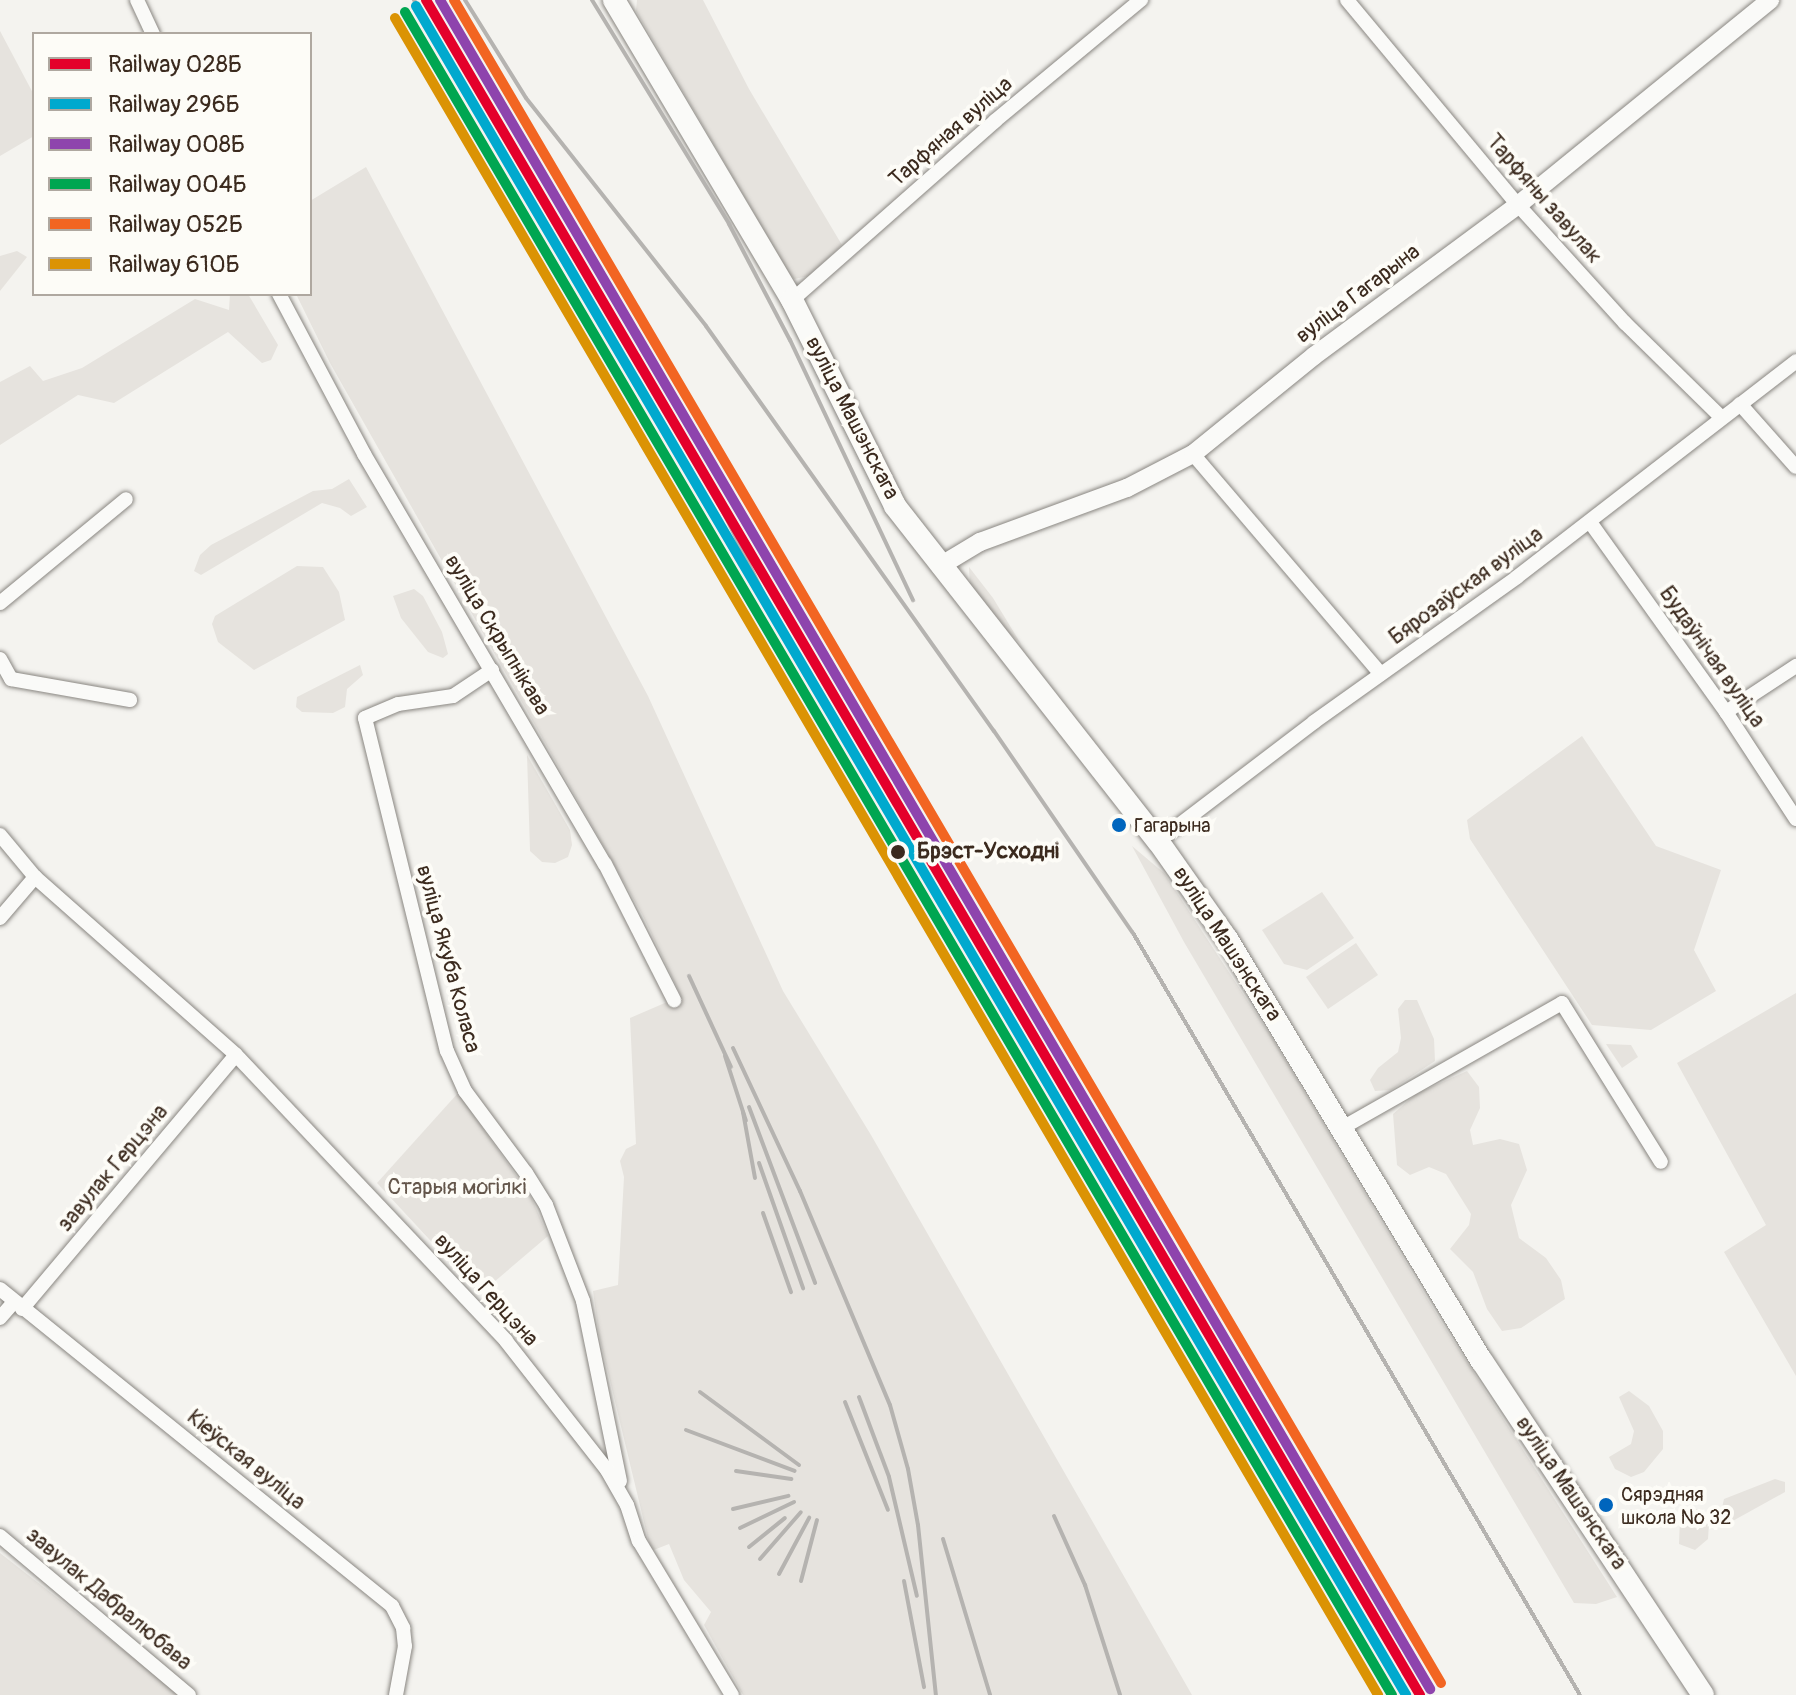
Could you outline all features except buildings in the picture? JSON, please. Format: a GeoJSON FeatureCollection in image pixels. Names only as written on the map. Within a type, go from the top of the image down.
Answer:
{"type":"FeatureCollection","features":[{"type":"Feature","properties":{"kind":"main road","name":"вуліца Машэнскага"},"geometry":{"type":"LineString","coordinates":[[614,0],[792,300],[889,495],[940,566],[1158,841],[1251,976],[1482,1361],[1703,1695]]}},
{"type":"Feature","properties":{"kind":"street"},"geometry":{"type":"LineString","coordinates":[[137,0],[152,32]]}},
{"type":"Feature","properties":{"kind":"street","name":"Тарфяная вуліца"},"geometry":{"type":"LineString","coordinates":[[792,300],[995,121],[1141,0]]}},
{"type":"Feature","properties":{"kind":"street","name":"Тарфяны завулак"},"geometry":{"type":"LineString","coordinates":[[1347,0],[1518,205],[1625,323],[1720,416]]}},
{"type":"Feature","properties":{"kind":"street","name":"вуліца Гагарына"},"geometry":{"type":"LineString","coordinates":[[940,566],[980,542],[1114,493],[1193,454],[1314,356],[1518,205],[1770,0]]}},
{"type":"Feature","properties":{"kind":"street","name":"вуліца Скрыпнікава"},"geometry":{"type":"LineString","coordinates":[[280,296],[364,454],[605,864],[674,1000]]}},
{"type":"Feature","properties":{"kind":"street","name":"Бярозаўская вуліца"},"geometry":{"type":"LineString","coordinates":[[1158,841],[1590,522],[1720,416],[1796,361]]}},
{"type":"Feature","properties":{"kind":"street"},"geometry":{"type":"LineString","coordinates":[[1740,404],[1796,467]]}},
{"type":"Feature","properties":{"kind":"street"},"geometry":{"type":"LineString","coordinates":[[1193,454],[1381,674]]}},
{"type":"Feature","properties":{"kind":"street"},"geometry":{"type":"LineString","coordinates":[[0,603],[126,499]]}},
{"type":"Feature","properties":{"kind":"street","name":"Будаўнічая вуліца"},"geometry":{"type":"LineString","coordinates":[[1590,522],[1726,712],[1796,819]]}},
{"type":"Feature","properties":{"kind":"street"},"geometry":{"type":"LineString","coordinates":[[0,659],[11,679],[130,700]]}},
{"type":"Feature","properties":{"kind":"street"},"geometry":{"type":"LineString","coordinates":[[1726,712],[1796,666]]}},
{"type":"Feature","properties":{"kind":"street","name":"вуліца Якуба Коласа"},"geometry":{"type":"LineString","coordinates":[[492,670],[453,696],[398,704],[365,718],[436,1018],[465,1091],[546,1205],[583,1301],[611,1450],[627,1505]]}},
{"type":"Feature","properties":{"kind":"street","name":"вуліца Герцэна"},"geometry":{"type":"LineString","coordinates":[[0,835],[35,877],[236,1055],[506,1341],[600,1460],[627,1505],[639,1541],[732,1695]]}},
{"type":"Feature","properties":{"kind":"street"},"geometry":{"type":"LineString","coordinates":[[0,918],[35,877]]}},
{"type":"Feature","properties":{"kind":"street"},"geometry":{"type":"LineString","coordinates":[[1342,1128],[1562,1003],[1661,1162]]}},
{"type":"Feature","properties":{"kind":"street","name":"завулак Герцэна"},"geometry":{"type":"LineString","coordinates":[[0,1318],[18,1305],[236,1055]]}},
{"type":"Feature","properties":{"kind":"street","name":"Кіеўская вуліца"},"geometry":{"type":"LineString","coordinates":[[0,1289],[392,1606],[403,1628],[405,1646],[396,1695]]}},
{"type":"Feature","properties":{"kind":"street","name":"завулак Дабралюбава"},"geometry":{"type":"LineString","coordinates":[[0,1536],[189,1695]]}},
{"type":"Feature","properties":{"kind":"shaded area"},"geometry":{"type":"Polygon","coordinates":[[[637,0],[703,0],[749,89],[842,245],[809,276],[794,279],[789,273],[636,11],[637,0]]]}},
{"type":"Feature","properties":{"kind":"shaded area"},"geometry":{"type":"Polygon","coordinates":[[[0,31],[32,91],[32,137],[0,156],[0,31]]]}},
{"type":"Feature","properties":{"kind":"shaded area"},"geometry":{"type":"Polygon","coordinates":[[[366,167],[648,696],[783,991],[871,1135],[1192,1695],[743,1695],[704,1625],[711,1612],[684,1580],[669,1544],[651,1551],[599,1335],[593,1291],[618,1285],[624,1177],[620,1161],[626,1149],[636,1144],[630,1018],[681,996],[642,914],[330,363],[297,296],[312,296],[312,200],[366,167]]]}},
{"type":"Feature","properties":{"kind":"shaded area"},"geometry":{"type":"Polygon","coordinates":[[[17,251],[27,257],[0,291],[0,256],[17,251]]]}},
{"type":"Feature","properties":{"kind":"shaded area"},"geometry":{"type":"Polygon","coordinates":[[[230,296],[249,296],[278,345],[271,360],[262,363],[228,332],[114,403],[78,395],[0,445],[0,382],[30,366],[43,381],[82,368],[195,299],[229,310],[230,296]]]}},
{"type":"Feature","properties":{"kind":"shaded area"},"geometry":{"type":"Polygon","coordinates":[[[349,479],[367,507],[351,516],[340,508],[322,503],[201,575],[194,571],[200,555],[211,545],[313,491],[332,489],[349,479]]]}},
{"type":"Feature","properties":{"kind":"shaded area"},"geometry":{"type":"Polygon","coordinates":[[[297,566],[323,567],[339,592],[345,620],[254,670],[218,642],[212,624],[215,616],[297,566]]]}},
{"type":"Feature","properties":{"kind":"shaded area"},"geometry":{"type":"Polygon","coordinates":[[[969,567],[993,598],[1021,644],[993,618],[970,587],[969,567]]]}},
{"type":"Feature","properties":{"kind":"shaded area"},"geometry":{"type":"Polygon","coordinates":[[[414,589],[423,596],[442,632],[448,654],[443,658],[428,652],[401,618],[393,596],[414,589]]]}},
{"type":"Feature","properties":{"kind":"shaded area"},"geometry":{"type":"Polygon","coordinates":[[[360,665],[363,675],[347,689],[345,707],[333,713],[302,712],[296,707],[297,697],[360,665]]]}},
{"type":"Feature","properties":{"kind":"shaded area"},"geometry":{"type":"Polygon","coordinates":[[[1582,736],[1656,846],[1721,870],[1694,950],[1716,991],[1651,1030],[1592,1025],[1470,839],[1467,820],[1582,736]]]}},
{"type":"Feature","properties":{"kind":"shaded area"},"geometry":{"type":"Polygon","coordinates":[[[527,755],[570,830],[572,845],[568,857],[555,863],[542,862],[530,851],[527,755]]]}},
{"type":"Feature","properties":{"kind":"shaded area"},"geometry":{"type":"Polygon","coordinates":[[[1132,846],[1164,873],[1272,1038],[1440,1320],[1617,1597],[1596,1604],[1574,1603],[1184,942],[1132,846]]]}},
{"type":"Feature","properties":{"kind":"shaded area"},"geometry":{"type":"Polygon","coordinates":[[[1322,892],[1354,938],[1307,970],[1284,964],[1262,930],[1322,892]]]}},
{"type":"Feature","properties":{"kind":"shaded area"},"geometry":{"type":"Polygon","coordinates":[[[1356,943],[1378,975],[1328,1009],[1306,977],[1356,943]]]}},
{"type":"Feature","properties":{"kind":"shaded area"},"geometry":{"type":"Polygon","coordinates":[[[1796,993],[1796,1376],[1724,1252],[1766,1225],[1677,1063],[1796,993]]]}},
{"type":"Feature","properties":{"kind":"shaded area"},"geometry":{"type":"Polygon","coordinates":[[[1405,1000],[1417,1000],[1434,1039],[1435,1061],[1391,1090],[1375,1091],[1370,1080],[1378,1068],[1398,1052],[1401,1038],[1398,1009],[1405,1000]]]}},
{"type":"Feature","properties":{"kind":"shaded area"},"geometry":{"type":"Polygon","coordinates":[[[1606,1044],[1631,1045],[1638,1057],[1622,1068],[1606,1044]]]}},
{"type":"Feature","properties":{"kind":"shaded area"},"geometry":{"type":"Polygon","coordinates":[[[1467,1071],[1479,1087],[1480,1108],[1470,1130],[1473,1145],[1500,1139],[1519,1144],[1527,1170],[1511,1205],[1519,1238],[1546,1258],[1561,1280],[1565,1299],[1521,1328],[1502,1331],[1487,1309],[1473,1272],[1450,1249],[1469,1225],[1471,1214],[1446,1174],[1429,1167],[1410,1175],[1397,1165],[1393,1114],[1416,1094],[1467,1071]]]}},
{"type":"Feature","properties":{"kind":"shaded area","name":"Старыя могілкі"},"geometry":{"type":"Polygon","coordinates":[[[458,1093],[531,1197],[548,1236],[480,1294],[377,1183],[458,1093]]]}},
{"type":"Feature","properties":{"kind":"shaded area"},"geometry":{"type":"Polygon","coordinates":[[[1629,1391],[1649,1406],[1663,1431],[1663,1449],[1644,1472],[1631,1477],[1615,1469],[1609,1457],[1631,1444],[1634,1431],[1619,1397],[1629,1391]]]}},
{"type":"Feature","properties":{"kind":"shaded area"},"geometry":{"type":"Polygon","coordinates":[[[1775,1479],[1785,1482],[1785,1492],[1729,1523],[1721,1512],[1724,1499],[1775,1479]]]}},
{"type":"Feature","properties":{"kind":"shaded area"},"geometry":{"type":"Polygon","coordinates":[[[1692,1509],[1701,1509],[1709,1523],[1708,1539],[1695,1550],[1679,1544],[1680,1519],[1692,1509]]]}},
{"type":"Feature","properties":{"kind":"shaded area"},"geometry":{"type":"Polygon","coordinates":[[[0,1553],[69,1607],[180,1695],[0,1695],[0,1553]]]}},
{"type":"Feature","properties":{"kind":"railway"},"geometry":{"type":"LineString","coordinates":[[414,0],[709,503]]}},
{"type":"Feature","properties":{"kind":"railway"},"geometry":{"type":"LineString","coordinates":[[465,0],[526,98],[706,326],[994,731],[1133,933],[1580,1695]]}},
{"type":"Feature","properties":{"kind":"railway"},"geometry":{"type":"LineString","coordinates":[[592,0],[729,224],[790,340],[913,600]]}},
{"type":"Feature","properties":{"kind":"railway"},"geometry":{"type":"LineString","coordinates":[[709,483],[766,599],[835,720],[1406,1695]]}},
{"type":"Feature","properties":{"kind":"railway"},"geometry":{"type":"LineString","coordinates":[[689,976],[731,1067]]}},
{"type":"Feature","properties":{"kind":"railway"},"geometry":{"type":"LineString","coordinates":[[733,1048],[800,1191],[890,1405],[908,1469],[918,1525],[936,1695]]}},
{"type":"Feature","properties":{"kind":"railway"},"geometry":{"type":"LineString","coordinates":[[725,1056],[746,1121]]}},
{"type":"Feature","properties":{"kind":"railway"},"geometry":{"type":"LineString","coordinates":[[749,1107],[815,1283]]}},
{"type":"Feature","properties":{"kind":"railway"},"geometry":{"type":"LineString","coordinates":[[743,1112],[755,1178]]}},
{"type":"Feature","properties":{"kind":"railway"},"geometry":{"type":"LineString","coordinates":[[759,1163],[803,1288]]}},
{"type":"Feature","properties":{"kind":"railway"},"geometry":{"type":"LineString","coordinates":[[763,1213],[791,1292]]}},
{"type":"Feature","properties":{"kind":"railway"},"geometry":{"type":"LineString","coordinates":[[700,1392],[799,1465]]}},
{"type":"Feature","properties":{"kind":"railway"},"geometry":{"type":"LineString","coordinates":[[859,1397],[889,1477],[917,1596]]}},
{"type":"Feature","properties":{"kind":"railway"},"geometry":{"type":"LineString","coordinates":[[845,1402],[888,1510]]}},
{"type":"Feature","properties":{"kind":"railway"},"geometry":{"type":"LineString","coordinates":[[686,1430],[795,1471]]}},
{"type":"Feature","properties":{"kind":"railway"},"geometry":{"type":"LineString","coordinates":[[736,1471],[791,1479]]}},
{"type":"Feature","properties":{"kind":"railway"},"geometry":{"type":"LineString","coordinates":[[733,1509],[788,1496]]}},
{"type":"Feature","properties":{"kind":"railway"},"geometry":{"type":"LineString","coordinates":[[740,1528],[794,1502]]}},
{"type":"Feature","properties":{"kind":"railway"},"geometry":{"type":"LineString","coordinates":[[760,1559],[801,1512]]}},
{"type":"Feature","properties":{"kind":"railway"},"geometry":{"type":"LineString","coordinates":[[1054,1516],[1085,1585],[1120,1695]]}},
{"type":"Feature","properties":{"kind":"railway"},"geometry":{"type":"LineString","coordinates":[[749,1547],[785,1518]]}},
{"type":"Feature","properties":{"kind":"railway"},"geometry":{"type":"LineString","coordinates":[[779,1574],[809,1518]]}},
{"type":"Feature","properties":{"kind":"railway"},"geometry":{"type":"LineString","coordinates":[[801,1581],[817,1520]]}},
{"type":"Feature","properties":{"kind":"railway"},"geometry":{"type":"LineString","coordinates":[[943,1539],[990,1695]]}},
{"type":"Feature","properties":{"kind":"railway"},"geometry":{"type":"LineString","coordinates":[[904,1581],[924,1687]]}},
{"type":"Feature","properties":{"kind":"rail line","name":"028Б"},"geometry":{"type":"LineString","coordinates":[[426,0],[1420,1695]]}},
{"type":"Feature","properties":{"kind":"rail line","name":"008Б"},"geometry":{"type":"LineString","coordinates":[[440,0],[1430,1689]]}},
{"type":"Feature","properties":{"kind":"rail line","name":"052Б"},"geometry":{"type":"LineString","coordinates":[[454,0],[1441,1683]]}},
{"type":"Feature","properties":{"kind":"rail line","name":"296Б"},"geometry":{"type":"LineString","coordinates":[[416,6],[1406,1695]]}},
{"type":"Feature","properties":{"kind":"rail line","name":"004Б"},"geometry":{"type":"LineString","coordinates":[[405,12],[1392,1695]]}},
{"type":"Feature","properties":{"kind":"rail line","name":"610Б"},"geometry":{"type":"LineString","coordinates":[[395,18],[1378,1695]]}},
{"type":"Feature","properties":{"kind":"place","name":"Гагарына"},"geometry":{"type":"Point","coordinates":[1119,825]}},
{"type":"Feature","properties":{"kind":"place","name":"Брэст-Усходні"},"geometry":{"type":"Point","coordinates":[898,852]}},
{"type":"Feature","properties":{"kind":"place","name":"Сярэдняя школа № 32"},"geometry":{"type":"Point","coordinates":[1606,1505]}}]}
